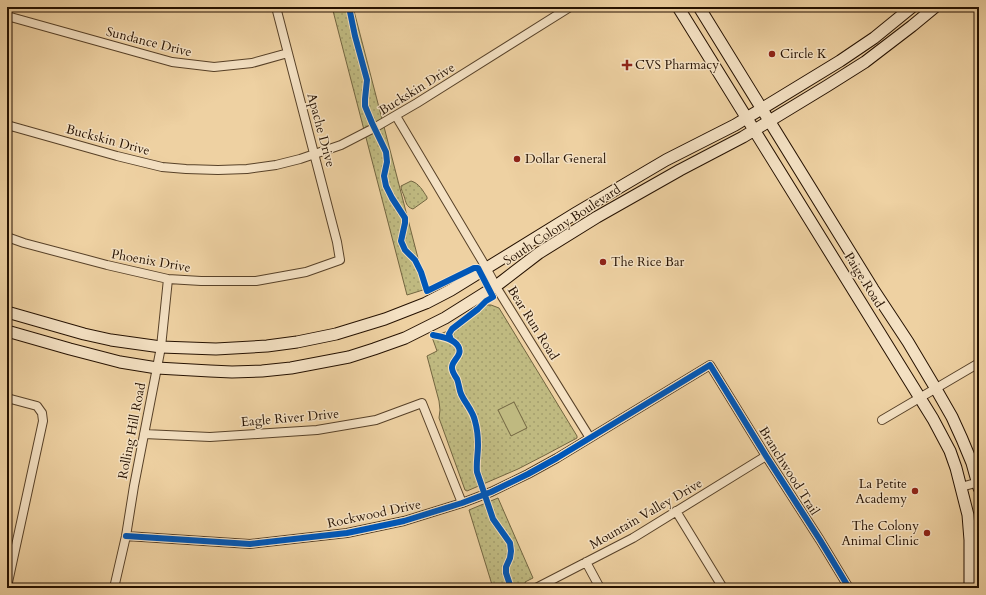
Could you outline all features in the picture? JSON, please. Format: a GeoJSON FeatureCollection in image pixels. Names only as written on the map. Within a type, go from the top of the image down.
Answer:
{"type":"FeatureCollection","features":[{"type":"Feature","properties":{"kind":"main road","name":"Paige Road"},"geometry":{"type":"LineString","coordinates":[[678,7],[933,419],[950,451],[968,515],[970,534],[970,588]]}},
{"type":"Feature","properties":{"kind":"main road","name":"Paige Road"},"geometry":{"type":"LineString","coordinates":[[698,7],[936,389],[952,417],[962,439],[979,484]]}},
{"type":"Feature","properties":{"kind":"main road"},"geometry":{"type":"LineString","coordinates":[[684,18],[698,7]]}},
{"type":"Feature","properties":{"kind":"main road","name":"South Colony Boulevard"},"geometry":{"type":"LineString","coordinates":[[7,312],[97,337],[161,347],[216,349],[246,348],[297,342],[360,328],[426,303],[451,290],[666,160],[729,128],[840,61],[874,38],[903,16],[912,7]]}},
{"type":"Feature","properties":{"kind":"main road","name":"South Colony Boulevard"},"geometry":{"type":"LineString","coordinates":[[7,331],[120,362],[157,368],[210,372],[262,371],[291,368],[349,357],[405,338],[445,318],[496,286],[539,254],[597,217],[754,130],[865,62],[935,7]]}},
{"type":"Feature","properties":{"kind":"main road"},"geometry":{"type":"LineString","coordinates":[[903,16],[912,26]]}},
{"type":"Feature","properties":{"kind":"main road"},"geometry":{"type":"LineString","coordinates":[[651,169],[661,172],[668,177]]}},
{"type":"Feature","properties":{"kind":"main road"},"geometry":{"type":"LineString","coordinates":[[590,205],[597,217]]}},
{"type":"Feature","properties":{"kind":"main road"},"geometry":{"type":"LineString","coordinates":[[834,260],[850,251]]}},
{"type":"Feature","properties":{"kind":"street","name":"Apache Drive"},"geometry":{"type":"LineString","coordinates":[[276,7],[337,242],[340,260]]}},
{"type":"Feature","properties":{"kind":"street","name":"Buckskin Drive"},"geometry":{"type":"LineString","coordinates":[[7,125],[117,156],[168,168],[218,170],[247,169],[276,165],[300,159],[341,145],[374,128],[396,116],[570,7]]}},
{"type":"Feature","properties":{"kind":"street","name":"Sundance Drive"},"geometry":{"type":"LineString","coordinates":[[7,16],[172,62],[190,65],[214,67],[240,65],[288,53]]}},
{"type":"Feature","properties":{"kind":"street","name":"Bear Run Road"},"geometry":{"type":"LineString","coordinates":[[396,116],[496,286],[590,438]]}},
{"type":"Feature","properties":{"kind":"street","name":"Phoenix Drive"},"geometry":{"type":"LineString","coordinates":[[7,237],[107,265],[168,279],[201,281],[256,281],[306,272],[340,260]]}},
{"type":"Feature","properties":{"kind":"street","name":"Rolling Hill Road"},"geometry":{"type":"LineString","coordinates":[[114,588],[126,536],[134,486],[161,347],[168,279]]}},
{"type":"Feature","properties":{"kind":"street"},"geometry":{"type":"LineString","coordinates":[[882,420],[979,363]]}},
{"type":"Feature","properties":{"kind":"street","name":"Rockwood Drive"},"geometry":{"type":"LineString","coordinates":[[126,536],[250,544],[347,533],[404,521],[462,503],[491,492],[528,474],[710,365]]}},
{"type":"Feature","properties":{"kind":"street","name":"Branchwood Trail"},"geometry":{"type":"LineString","coordinates":[[710,365],[849,588]]}},
{"type":"Feature","properties":{"kind":"street"},"geometry":{"type":"LineString","coordinates":[[7,398],[37,406],[42,413],[43,421],[7,587]]}},
{"type":"Feature","properties":{"kind":"street","name":"Eagle River Drive"},"geometry":{"type":"LineString","coordinates":[[144,434],[210,437],[317,430],[376,420],[422,403],[462,503]]}},
{"type":"Feature","properties":{"kind":"street","name":"Mountain Valley Drive"},"geometry":{"type":"LineString","coordinates":[[536,588],[633,538],[766,456]]}},
{"type":"Feature","properties":{"kind":"street"},"geometry":{"type":"LineString","coordinates":[[961,487],[979,484]]}},
{"type":"Feature","properties":{"kind":"street"},"geometry":{"type":"LineString","coordinates":[[676,511],[723,588]]}},
{"type":"Feature","properties":{"kind":"street"},"geometry":{"type":"LineString","coordinates":[[586,562],[600,588]]}},
{"type":"Feature","properties":{"kind":"shaded area"},"geometry":{"type":"Polygon","coordinates":[[[332,7],[353,7],[426,289],[407,295],[332,7]]]}},
{"type":"Feature","properties":{"kind":"shaded area"},"geometry":{"type":"Polygon","coordinates":[[[411,181],[419,185],[427,197],[427,199],[413,209],[407,204],[401,187],[411,181]]]}},
{"type":"Feature","properties":{"kind":"shaded area"},"geometry":{"type":"Polygon","coordinates":[[[484,305],[491,305],[499,308],[577,438],[518,469],[467,491],[465,490],[439,418],[439,401],[427,356],[437,351],[432,337],[457,327],[484,305]]]}},
{"type":"Feature","properties":{"kind":"shaded area"},"geometry":{"type":"Polygon","coordinates":[[[514,402],[527,428],[511,436],[498,410],[514,402]]]}},
{"type":"Feature","properties":{"kind":"shaded area"},"geometry":{"type":"Polygon","coordinates":[[[498,498],[533,578],[525,582],[527,588],[493,588],[469,510],[498,498]]]}},
{"type":"Feature","properties":{"kind":"cycle path"},"geometry":{"type":"LineString","coordinates":[[349,7],[367,80],[365,106],[386,152],[387,162],[384,176],[386,186],[405,218],[401,241],[405,250],[415,260],[421,272],[427,291],[474,268],[478,268],[493,297],[452,329],[449,334],[451,340]]}},
{"type":"Feature","properties":{"kind":"cycle path"},"geometry":{"type":"LineString","coordinates":[[433,335],[453,341],[459,349],[458,355],[452,365],[452,369],[457,379],[461,394],[473,414],[476,424],[478,442],[477,472],[493,519],[510,543],[511,551],[506,567],[506,573],[511,588]]}},
{"type":"Feature","properties":{"kind":"cycle path"},"geometry":{"type":"LineString","coordinates":[[126,536],[250,544],[347,533],[404,521],[462,503],[491,492],[528,474],[710,365],[849,588]]}},
{"type":"Feature","properties":{"kind":"place","name":"Circle K"},"geometry":{"type":"Point","coordinates":[772,54]}},
{"type":"Feature","properties":{"kind":"place","name":"CVS Pharmacy"},"geometry":{"type":"Point","coordinates":[627,65]}},
{"type":"Feature","properties":{"kind":"place","name":"Dollar General"},"geometry":{"type":"Point","coordinates":[517,159]}},
{"type":"Feature","properties":{"kind":"place","name":"The Rice Bar"},"geometry":{"type":"Point","coordinates":[603,262]}},
{"type":"Feature","properties":{"kind":"place","name":"La Petite Academy"},"geometry":{"type":"Point","coordinates":[915,491]}},
{"type":"Feature","properties":{"kind":"place","name":"The Colony Animal Clinic"},"geometry":{"type":"Point","coordinates":[927,533]}}]}
